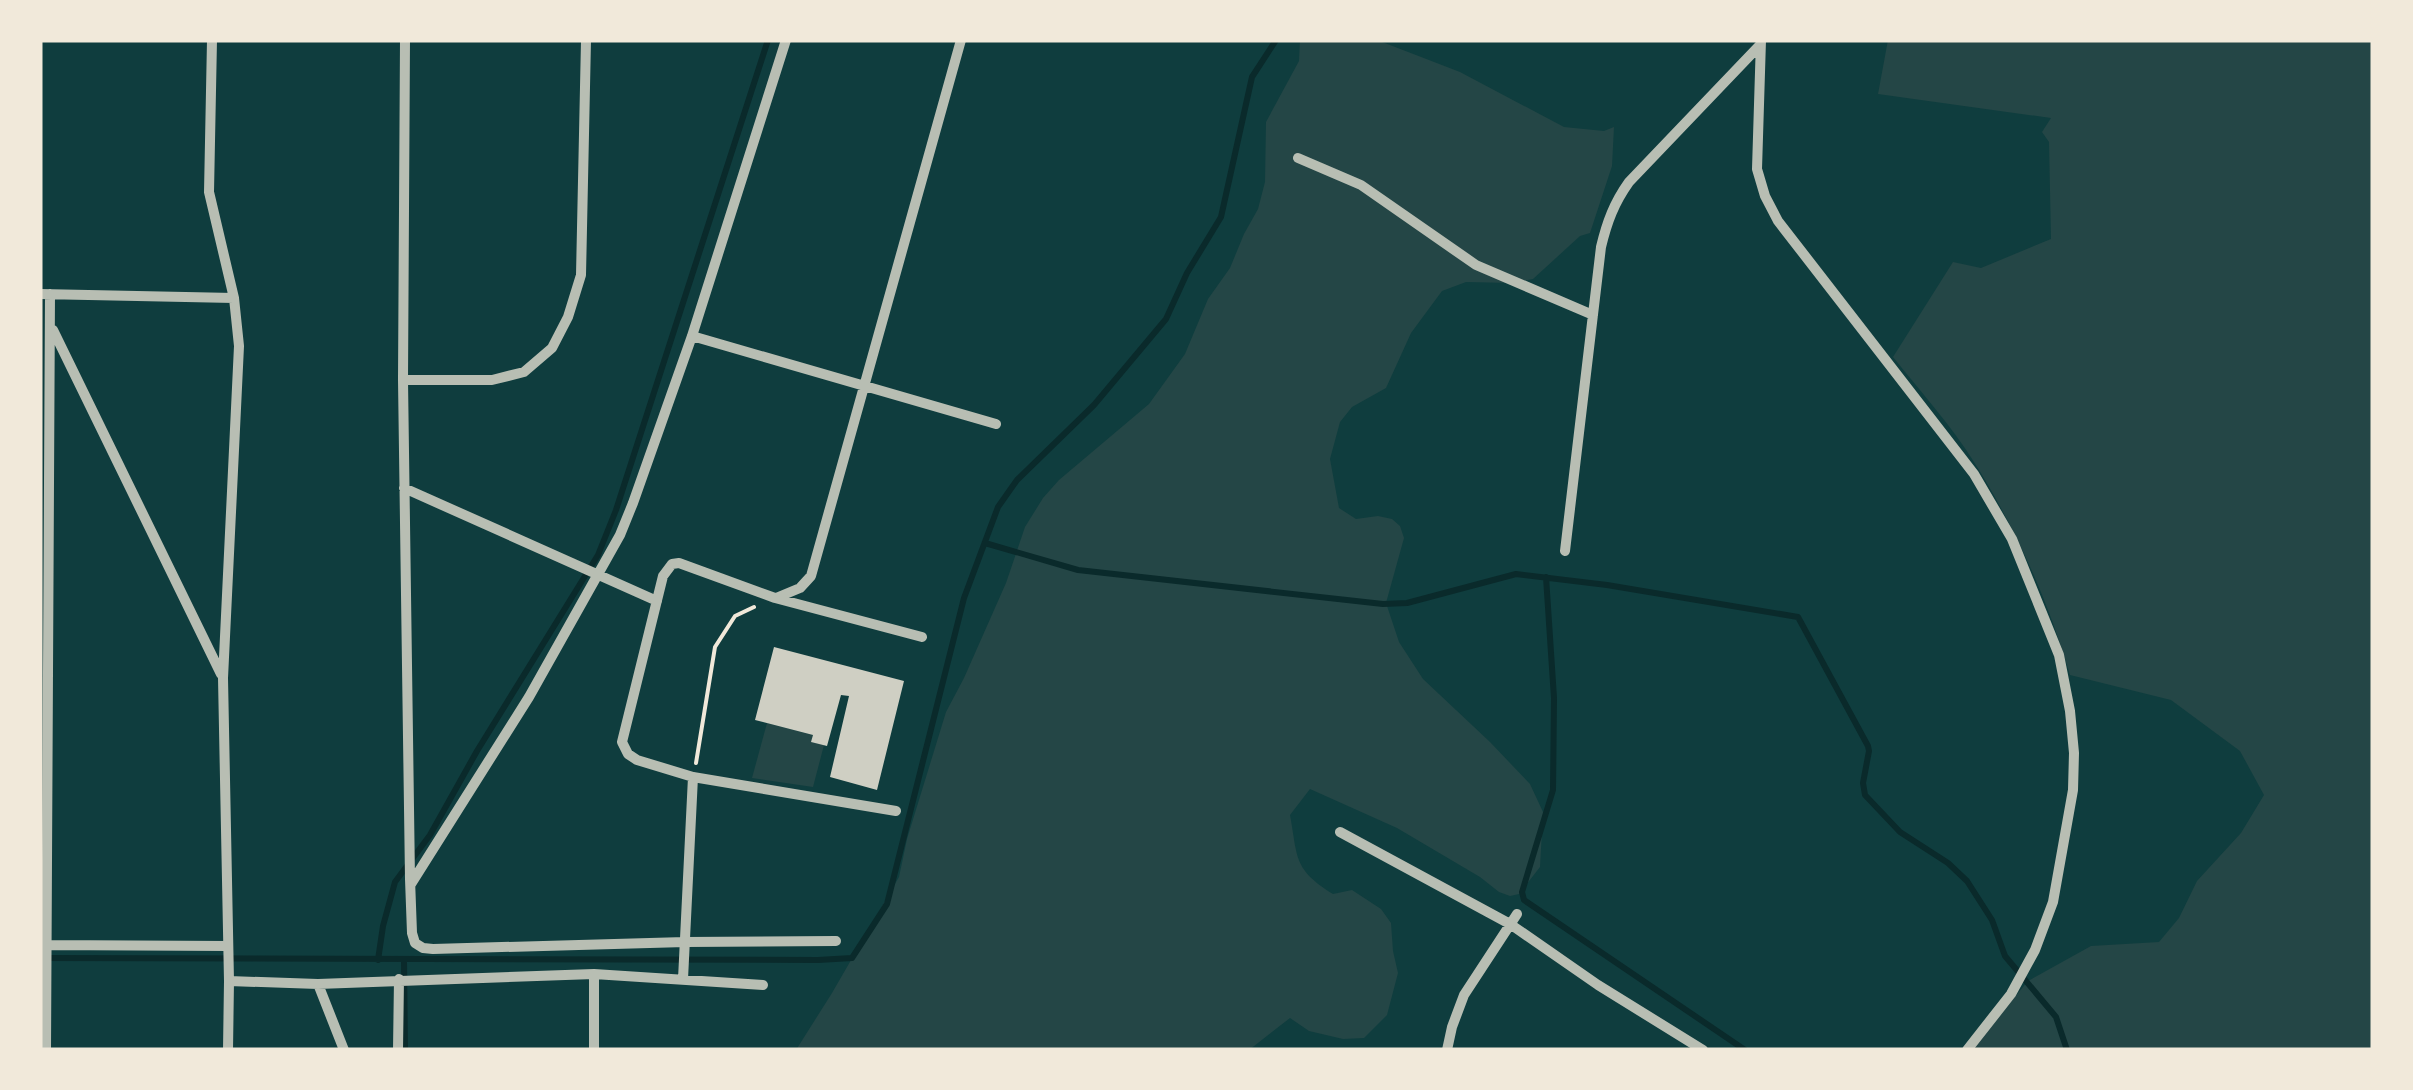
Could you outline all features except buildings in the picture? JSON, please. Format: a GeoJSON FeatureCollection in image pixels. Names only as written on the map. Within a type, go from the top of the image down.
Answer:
{"type":"FeatureCollection","features":[{"type":"Feature","properties":{"kind":"street"},"geometry":{"type":"LineString","coordinates":[[212,40],[208,192],[234,298],[239,346],[224,678],[228,1050]]}},
{"type":"Feature","properties":{"kind":"street"},"geometry":{"type":"LineString","coordinates":[[404,40],[404,488],[409,843],[415,943],[423,948],[836,941]]}},
{"type":"Feature","properties":{"kind":"street"},"geometry":{"type":"LineString","coordinates":[[403,380],[492,380],[524,372],[552,348],[568,317],[581,275],[586,40]]}},
{"type":"Feature","properties":{"kind":"street"},"geometry":{"type":"LineString","coordinates":[[777,40],[779,67]]}},
{"type":"Feature","properties":{"kind":"street"},"geometry":{"type":"LineString","coordinates":[[410,882],[529,697],[620,535],[692,336],[786,40]]}},
{"type":"Feature","properties":{"kind":"street"},"geometry":{"type":"LineString","coordinates":[[775,598],[800,588],[810,576],[962,40]]}},
{"type":"Feature","properties":{"kind":"street"},"geometry":{"type":"LineString","coordinates":[[1565,551],[1607,221],[1630,182],[1761,42]]}},
{"type":"Feature","properties":{"kind":"street"},"geometry":{"type":"LineString","coordinates":[[1761,42],[1757,169],[1765,196],[1778,221],[1974,474],[2012,539],[2059,655],[2074,752],[2072,790],[2053,902],[2035,950],[2011,994],[1967,1050]]}},
{"type":"Feature","properties":{"kind":"street"},"geometry":{"type":"LineString","coordinates":[[1298,158],[1362,184],[1476,265],[1593,316]]}},
{"type":"Feature","properties":{"kind":"street"},"geometry":{"type":"LineString","coordinates":[[46,1050],[47,978],[43,944],[51,324],[45,294],[234,298]]}},
{"type":"Feature","properties":{"kind":"street"},"geometry":{"type":"LineString","coordinates":[[51,324],[224,678]]}},
{"type":"Feature","properties":{"kind":"street"},"geometry":{"type":"LineString","coordinates":[[692,336],[996,424]]}},
{"type":"Feature","properties":{"kind":"street"},"geometry":{"type":"LineString","coordinates":[[404,488],[657,601]]}},
{"type":"Feature","properties":{"kind":"street"},"geometry":{"type":"LineString","coordinates":[[896,811],[693,777],[637,760],[622,742],[657,601],[672,564],[679,563],[775,598],[922,637]]}},
{"type":"Feature","properties":{"kind":"street"},"geometry":{"type":"LineString","coordinates":[[683,979],[693,777]]}},
{"type":"Feature","properties":{"kind":"street"},"geometry":{"type":"LineString","coordinates":[[1340,832],[1514,919],[1598,985],[1703,1050]]}},
{"type":"Feature","properties":{"kind":"street"},"geometry":{"type":"LineString","coordinates":[[1447,1050],[1464,995],[1514,919]]}},
{"type":"Feature","properties":{"kind":"street"},"geometry":{"type":"LineString","coordinates":[[43,944],[228,946]]}},
{"type":"Feature","properties":{"kind":"street"},"geometry":{"type":"LineString","coordinates":[[229,982],[318,984],[594,974],[763,986]]}},
{"type":"Feature","properties":{"kind":"street"},"geometry":{"type":"LineString","coordinates":[[594,974],[594,1050]]}},
{"type":"Feature","properties":{"kind":"street"},"geometry":{"type":"LineString","coordinates":[[398,1050],[399,980]]}},
{"type":"Feature","properties":{"kind":"street"},"geometry":{"type":"LineString","coordinates":[[318,984],[344,1050]]}},
{"type":"Feature","properties":{"kind":"path"},"geometry":{"type":"LineString","coordinates":[[693,777],[716,646],[734,616],[775,598]]}},
{"type":"Feature","properties":{"kind":"shaded area"},"geometry":{"type":"Polygon","coordinates":[[[1300,40],[1377,40],[1460,72],[1564,127],[1604,131],[1614,127],[1612,166],[1590,233],[1580,236],[1533,279],[1512,283],[1466,282],[1442,291],[1411,333],[1386,388],[1352,407],[1340,422],[1330,459],[1339,508],[1356,519],[1378,516],[1392,519],[1400,526],[1404,538],[1386,603],[1399,642],[1423,679],[1530,784],[1543,812],[1540,867],[1519,894],[1510,896],[1397,828],[1310,789],[1290,815],[1304,869],[1333,894],[1352,890],[1381,909],[1391,923],[1398,973],[1387,1015],[1364,1038],[1343,1039],[1309,1031],[1290,1018],[1249,1050],[796,1050],[899,877],[946,712],[1006,583],[1025,527],[1059,480],[1149,404],[1185,354],[1208,299],[1230,268],[1258,209],[1265,182],[1266,122],[1299,61],[1300,40]]]}},
{"type":"Feature","properties":{"kind":"shaded area"},"geometry":{"type":"Polygon","coordinates":[[[1888,40],[2373,40],[2373,1050],[1971,1050],[2028,981],[2091,946],[2159,942],[2179,918],[2197,881],[2241,833],[2264,795],[2240,751],[2171,700],[2070,675],[2041,592],[2004,513],[1965,448],[1893,357],[1953,262],[1981,268],[2051,239],[2049,142],[2042,132],[2051,118],[1878,94],[1888,40]]]}},
{"type":"Feature","properties":{"kind":"shaded area"},"geometry":{"type":"Polygon","coordinates":[[[767,723],[813,735],[812,742],[824,745],[813,787],[752,778],[767,723]]]}},
{"type":"Feature","properties":{"kind":"waterway"},"geometry":{"type":"LineString","coordinates":[[378,960],[395,882],[430,835],[598,555],[768,40]]}},
{"type":"Feature","properties":{"kind":"waterway"},"geometry":{"type":"LineString","coordinates":[[40,958],[852,958],[887,904],[964,598],[998,507],[1017,480],[1094,405],[1166,319],[1187,273],[1221,217],[1252,77],[1276,40]]}},
{"type":"Feature","properties":{"kind":"waterway"},"geometry":{"type":"LineString","coordinates":[[985,543],[1078,570],[1383,604],[1407,603],[1516,574],[1798,617],[1868,746],[1865,795],[1900,832],[1948,863],[1967,881],[1992,920],[2005,956],[2056,1017],[2067,1050]]}},
{"type":"Feature","properties":{"kind":"waterway"},"geometry":{"type":"LineString","coordinates":[[1546,577],[1554,698],[1553,790],[1522,892],[1524,900],[1745,1050]]}},
{"type":"Feature","properties":{"kind":"waterway"},"geometry":{"type":"LineString","coordinates":[[404,960],[405,1050]]}}]}
